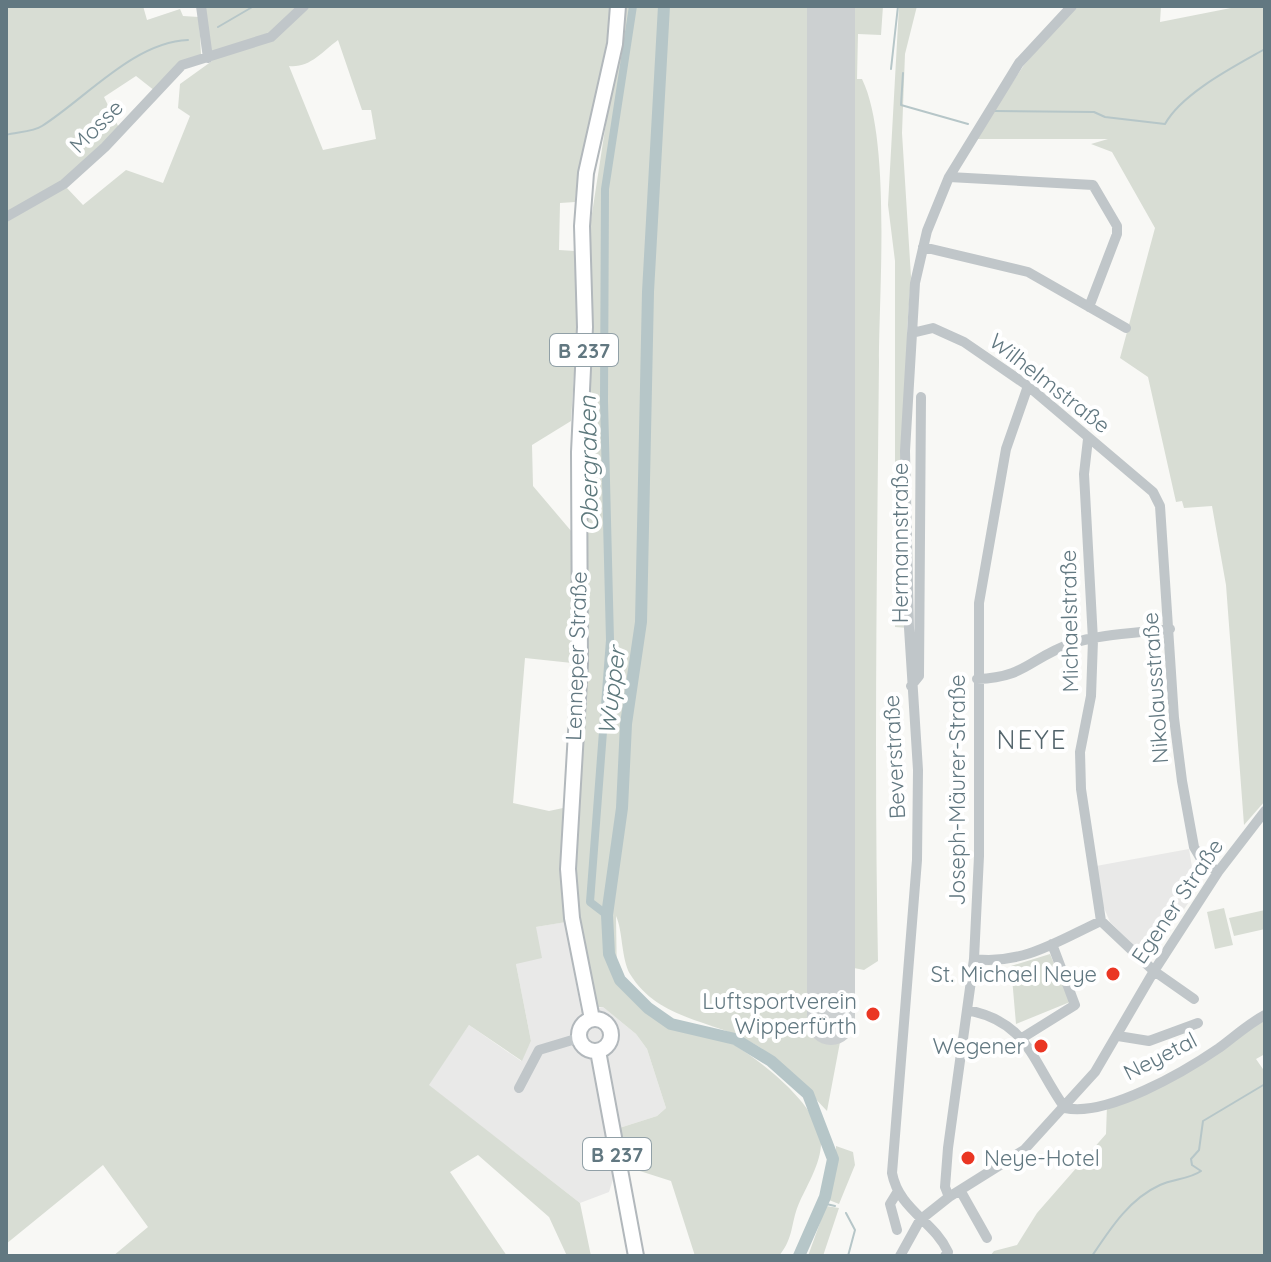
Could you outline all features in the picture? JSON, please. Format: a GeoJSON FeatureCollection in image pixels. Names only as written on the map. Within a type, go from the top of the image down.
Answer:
{"type":"FeatureCollection","features":[{"type":"Feature","properties":{"kind":"main road","name":"Lenneper Straße"},"geometry":{"type":"LineString","coordinates":[[592,1019],[572,918],[568,869],[580,664],[579,424],[585,327],[582,226],[586,173],[615,44],[618,6]]}},
{"type":"Feature","properties":{"kind":"main road"},"geometry":{"type":"LineString","coordinates":[[592,1019],[604,1022],[610,1032],[607,1046],[598,1051],[584,1047],[579,1038],[580,1028],[592,1019]]}},
{"type":"Feature","properties":{"kind":"main road","name":"B 237"},"geometry":{"type":"LineString","coordinates":[[598,1051],[636,1256]]}},
{"type":"Feature","properties":{"kind":"street"},"geometry":{"type":"LineString","coordinates":[[201,6],[208,58]]}},
{"type":"Feature","properties":{"kind":"street","name":"Mosse"},"geometry":{"type":"LineString","coordinates":[[6,217],[64,184],[105,147],[182,65],[271,37],[304,6]]}},
{"type":"Feature","properties":{"kind":"street","name":"Beverstraße"},"geometry":{"type":"LineString","coordinates":[[898,1191],[892,1173],[917,860],[918,770],[911,686],[905,451],[915,283],[923,247],[949,177],[1019,63],[1072,6]]}},
{"type":"Feature","properties":{"kind":"street"},"geometry":{"type":"LineString","coordinates":[[949,177],[956,180],[1093,185],[1111,215],[1117,234],[1089,307]]}},
{"type":"Feature","properties":{"kind":"street"},"geometry":{"type":"LineString","coordinates":[[923,247],[1028,272],[1126,328]]}},
{"type":"Feature","properties":{"kind":"street","name":"Wilhelmstraße"},"geometry":{"type":"LineString","coordinates":[[912,333],[933,328],[943,331],[1028,386],[1153,492]]}},
{"type":"Feature","properties":{"kind":"street","name":"Joseph-Mäurer-Straße"},"geometry":{"type":"LineString","coordinates":[[947,1192],[974,959],[979,856],[979,603],[999,483],[1028,386]]}},
{"type":"Feature","properties":{"kind":"street","name":"Hermannstraße"},"geometry":{"type":"LineString","coordinates":[[911,686],[919,676],[921,397]]}},
{"type":"Feature","properties":{"kind":"street","name":"Michaelstraße"},"geometry":{"type":"LineString","coordinates":[[1088,439],[1084,474],[1093,640],[1091,696],[1080,752],[1081,789],[1101,921]]}},
{"type":"Feature","properties":{"kind":"street","name":"Nikolausstraße"},"geometry":{"type":"LineString","coordinates":[[1153,492],[1160,506],[1174,720],[1194,847],[1201,859],[1218,872]]}},
{"type":"Feature","properties":{"kind":"street"},"geometry":{"type":"LineString","coordinates":[[977,679],[1014,675],[1067,645],[1170,629]]}},
{"type":"Feature","properties":{"kind":"street","name":"Egener Straße"},"geometry":{"type":"LineString","coordinates":[[900,1256],[920,1220],[947,1192],[960,1190],[1024,1150],[1065,1108],[1101,1064],[1154,971],[1218,872],[1265,811]]}},
{"type":"Feature","properties":{"kind":"street"},"geometry":{"type":"LineString","coordinates":[[974,959],[1001,962],[1018,959],[1101,921],[1154,971],[1194,999]]}},
{"type":"Feature","properties":{"kind":"street"},"geometry":{"type":"LineString","coordinates":[[1022,1038],[1075,1005],[1052,944]]}},
{"type":"Feature","properties":{"kind":"street"},"geometry":{"type":"LineString","coordinates":[[967,1010],[999,1019],[1022,1038],[1065,1108]]}},
{"type":"Feature","properties":{"kind":"street","name":"Neyetal"},"geometry":{"type":"LineString","coordinates":[[1065,1108],[1080,1111],[1107,1105],[1175,1075],[1265,1015]]}},
{"type":"Feature","properties":{"kind":"street"},"geometry":{"type":"LineString","coordinates":[[1118,1036],[1149,1041],[1198,1023]]}},
{"type":"Feature","properties":{"kind":"street"},"geometry":{"type":"LineString","coordinates":[[519,1088],[539,1050],[579,1038]]}},
{"type":"Feature","properties":{"kind":"street"},"geometry":{"type":"LineString","coordinates":[[960,1190],[987,1238]]}},
{"type":"Feature","properties":{"kind":"street"},"geometry":{"type":"LineString","coordinates":[[897,1230],[890,1204],[898,1191],[920,1220],[939,1233],[948,1252],[945,1256]]}},
{"type":"Feature","properties":{"kind":"shaded area"},"geometry":{"type":"Polygon","coordinates":[[[6,6],[143,6],[147,20],[180,9],[183,16],[199,17],[201,54],[155,91],[136,76],[104,97],[119,128],[58,184],[6,214],[6,6]]]}},
{"type":"Feature","properties":{"kind":"shaded area"},"geometry":{"type":"Polygon","coordinates":[[[203,6],[611,6],[575,202],[560,203],[559,250],[575,251],[577,327],[571,421],[532,445],[533,486],[572,532],[572,663],[525,658],[513,803],[549,811],[563,808],[562,896],[574,895],[589,233],[624,6],[883,6],[881,35],[858,34],[857,79],[862,79],[871,105],[877,138],[881,216],[876,661],[878,961],[864,970],[854,968],[827,1111],[788,1070],[761,1048],[673,1011],[642,990],[627,968],[616,916],[617,982],[660,1018],[680,1027],[712,1033],[743,1050],[795,1094],[818,1127],[821,1143],[819,1158],[797,1209],[788,1242],[779,1256],[695,1256],[671,1181],[618,1164],[613,1130],[657,1116],[666,1108],[647,1049],[636,1034],[603,1007],[596,1007],[578,920],[536,927],[542,958],[516,964],[531,1041],[522,1061],[469,1025],[429,1085],[580,1203],[591,1256],[567,1256],[549,1217],[478,1155],[450,1172],[507,1256],[113,1256],[148,1227],[103,1165],[6,1244],[6,222],[66,187],[83,205],[126,170],[163,183],[190,116],[178,108],[180,84],[212,61],[203,6]],[[338,40],[310,62],[289,66],[323,150],[376,139],[371,110],[362,110],[338,40]]]}},
{"type":"Feature","properties":{"kind":"shaded area"},"geometry":{"type":"Polygon","coordinates":[[[899,6],[917,6],[905,54],[902,133],[911,277],[907,331],[909,628],[895,627],[895,261],[888,205],[899,6]]]}},
{"type":"Feature","properties":{"kind":"shaded area"},"geometry":{"type":"Polygon","coordinates":[[[1075,6],[1161,6],[1160,22],[1241,6],[1265,6],[1265,801],[1244,825],[1226,585],[1212,506],[1184,508],[1182,501],[1176,502],[1148,377],[1120,358],[1155,228],[1112,152],[1091,144],[1108,139],[975,139],[1024,65],[1075,6]]]}},
{"type":"Feature","properties":{"kind":"shaded area"},"geometry":{"type":"Polygon","coordinates":[[[1189,849],[1196,891],[1150,961],[1110,922],[1101,901],[1096,866],[1189,849]]]}},
{"type":"Feature","properties":{"kind":"shaded area"},"geometry":{"type":"Polygon","coordinates":[[[1224,908],[1233,945],[1215,949],[1207,912],[1224,908]]]}},
{"type":"Feature","properties":{"kind":"shaded area"},"geometry":{"type":"Polygon","coordinates":[[[1265,910],[1265,929],[1234,936],[1229,918],[1265,910]]]}},
{"type":"Feature","properties":{"kind":"shaded area"},"geometry":{"type":"Polygon","coordinates":[[[565,922],[581,1011],[603,1007],[636,1034],[647,1049],[666,1108],[657,1116],[613,1130],[618,1164],[609,1192],[580,1203],[428,1085],[469,1025],[521,1061],[531,1041],[516,964],[536,927],[565,922]]]}},
{"type":"Feature","properties":{"kind":"shaded area"},"geometry":{"type":"Polygon","coordinates":[[[1050,954],[1070,1002],[1016,1024],[1011,966],[1050,954]]]}},
{"type":"Feature","properties":{"kind":"shaded area"},"geometry":{"type":"Polygon","coordinates":[[[1265,1015],[1265,1054],[1256,1059],[1265,1072],[1265,1256],[990,1256],[994,1251],[1017,1245],[1037,1213],[1106,1134],[1107,1105],[1175,1075],[1265,1015]]]}},
{"type":"Feature","properties":{"kind":"shaded area"},"geometry":{"type":"Polygon","coordinates":[[[836,1146],[853,1152],[855,1165],[839,1204],[829,1200],[836,1171],[836,1146]]]}},
{"type":"Feature","properties":{"kind":"shaded area"},"geometry":{"type":"Polygon","coordinates":[[[826,1206],[839,1208],[823,1256],[808,1256],[826,1206]]]}},
{"type":"Feature","properties":{"kind":"waterway"},"geometry":{"type":"LineString","coordinates":[[218,27],[254,6]]}},
{"type":"Feature","properties":{"kind":"waterway","name":"Obergraben"},"geometry":{"type":"LineString","coordinates":[[607,915],[590,902],[610,640],[604,401],[605,189],[633,6]]}},
{"type":"Feature","properties":{"kind":"waterway","name":"Wupper"},"geometry":{"type":"LineString","coordinates":[[664,6],[648,292],[641,622],[626,724],[622,808],[607,915],[609,954],[620,980],[648,1008],[671,1024],[735,1039],[771,1061],[808,1094],[833,1159],[825,1197],[799,1256]]}},
{"type":"Feature","properties":{"kind":"waterway"},"geometry":{"type":"LineString","coordinates":[[891,69],[898,6]]}},
{"type":"Feature","properties":{"kind":"waterway"},"geometry":{"type":"LineString","coordinates":[[6,135],[42,126],[111,73],[149,50],[188,40]]}},
{"type":"Feature","properties":{"kind":"waterway"},"geometry":{"type":"LineString","coordinates":[[995,111],[1094,112],[1105,117],[1165,124],[1196,91],[1265,49]]}},
{"type":"Feature","properties":{"kind":"waterway"},"geometry":{"type":"LineString","coordinates":[[903,73],[901,105],[968,124]]}},
{"type":"Feature","properties":{"kind":"waterway","name":"NEYE"},"geometry":{"type":"LineString","coordinates":[[1092,1256],[1121,1216],[1139,1198],[1160,1185],[1201,1171],[1192,1165],[1191,1159],[1199,1150],[1203,1121],[1265,1084]]}},
{"type":"Feature","properties":{"kind":"waterway","name":"NEYE"},"geometry":{"type":"LineString","coordinates":[[822,1203],[835,1206]]}},
{"type":"Feature","properties":{"kind":"waterway","name":"NEYE"},"geometry":{"type":"LineString","coordinates":[[846,1213],[855,1230],[848,1256]]}},
{"type":"Feature","properties":{"kind":"runway"},"geometry":{"type":"LineString","coordinates":[[831,6],[831,1021]]}},
{"type":"Feature","properties":{"kind":"place","name":"St. Michael Neye"},"geometry":{"type":"Point","coordinates":[1113,974]}},
{"type":"Feature","properties":{"kind":"place","name":"Luftsportverein Wipperfürth"},"geometry":{"type":"Point","coordinates":[873,1014]}},
{"type":"Feature","properties":{"kind":"place","name":"Wegener"},"geometry":{"type":"Point","coordinates":[1041,1046]}},
{"type":"Feature","properties":{"kind":"place","name":"Neye-Hotel"},"geometry":{"type":"Point","coordinates":[968,1158]}},
{"type":"Feature","properties":{"kind":"district","name":"NEYE"},"geometry":{"type":"Point","coordinates":[1032,739]}}]}
